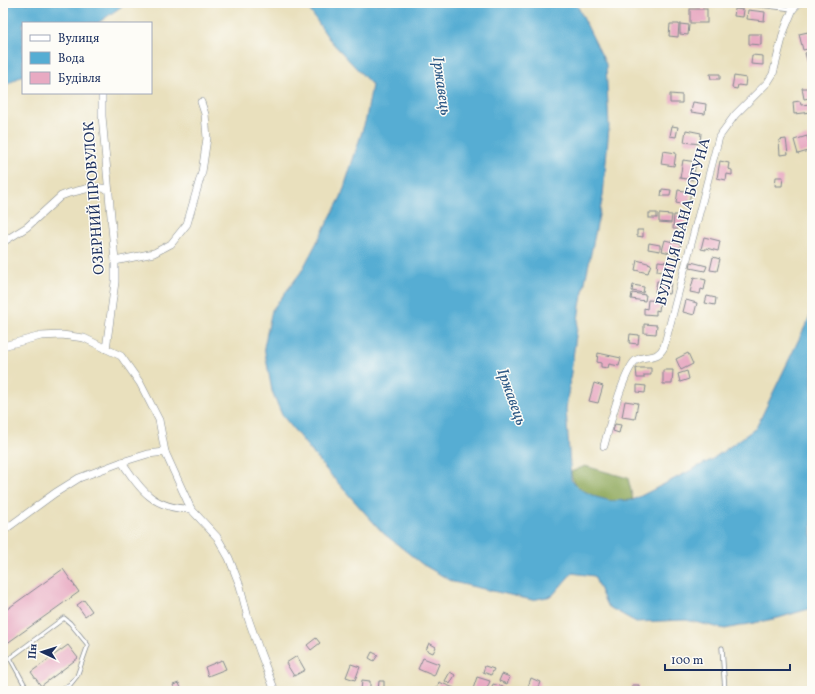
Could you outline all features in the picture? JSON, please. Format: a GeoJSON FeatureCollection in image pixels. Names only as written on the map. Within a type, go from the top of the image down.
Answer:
{"type":"FeatureCollection","features":[{"type":"Feature","properties":{"kind":"street","name":"ВУЛИЦЯ ІВАНА БОГУНА"},"geometry":{"type":"LineString","coordinates":[[604,446],[624,381],[632,365],[636,360],[657,356],[664,347],[719,137],[735,115],[768,82],[773,74],[784,31],[793,9],[799,3]]}},
{"type":"Feature","properties":{"kind":"street","name":"ОЗЕРНИЙ ПРОВУЛОК"},"geometry":{"type":"LineString","coordinates":[[102,94],[102,116],[115,261],[115,282],[106,349]]}},
{"type":"Feature","properties":{"kind":"street"},"geometry":{"type":"LineString","coordinates":[[115,261],[154,252],[172,244],[187,224],[202,172],[207,138],[205,114],[201,102]]}},
{"type":"Feature","properties":{"kind":"street"},"geometry":{"type":"LineString","coordinates":[[3,242],[27,227],[61,196],[94,187],[108,188]]}},
{"type":"Feature","properties":{"kind":"street"},"geometry":{"type":"LineString","coordinates":[[3,346],[41,336],[62,335],[84,338],[121,356],[140,383],[159,420],[165,452],[191,509],[217,537],[229,558],[240,586],[255,638],[275,691]]}},
{"type":"Feature","properties":{"kind":"street"},"geometry":{"type":"LineString","coordinates":[[3,531],[55,493],[79,478],[148,454],[165,452]]}},
{"type":"Feature","properties":{"kind":"street"},"geometry":{"type":"LineString","coordinates":[[122,462],[135,483],[152,500],[176,509],[191,509]]}},
{"type":"Feature","properties":{"kind":"lane"},"geometry":{"type":"LineString","coordinates":[[710,3],[750,4],[793,9]]}},
{"type":"Feature","properties":{"kind":"lane"},"geometry":{"type":"LineString","coordinates":[[28,691],[10,658],[64,618],[70,623],[88,646],[77,676],[69,686],[55,691]]}},
{"type":"Feature","properties":{"kind":"lane"},"geometry":{"type":"LineString","coordinates":[[722,648],[725,691]]}},
{"type":"Feature","properties":{"kind":"green space"},"geometry":{"type":"Polygon","coordinates":[[[585,466],[628,478],[633,500],[604,500],[591,496],[580,489],[575,484],[571,472],[585,466]]]}},
{"type":"Feature","properties":{"kind":"water"},"geometry":{"type":"Polygon","coordinates":[[[3,3],[128,3],[99,22],[22,22],[22,76],[3,87],[3,3]]]}},
{"type":"Feature","properties":{"kind":"water","name":"Іржавець"},"geometry":{"type":"Polygon","coordinates":[[[305,3],[576,3],[606,64],[609,127],[603,196],[580,306],[566,409],[571,480],[580,489],[596,497],[611,501],[633,500],[711,460],[756,428],[812,312],[812,608],[778,618],[725,629],[686,620],[636,622],[607,606],[594,576],[572,573],[552,596],[532,600],[453,582],[422,564],[383,533],[329,473],[282,415],[272,391],[264,347],[272,310],[301,272],[341,197],[366,119],[372,85],[329,39],[305,3]]]}},
{"type":"Feature","properties":{"kind":"building"},"geometry":{"type":"Polygon","coordinates":[[[690,9],[707,9],[707,23],[690,23],[690,9]]]}},
{"type":"Feature","properties":{"kind":"building"},"geometry":{"type":"Polygon","coordinates":[[[735,9],[744,10],[743,17],[734,16],[735,9]]]}},
{"type":"Feature","properties":{"kind":"building"},"geometry":{"type":"Polygon","coordinates":[[[748,10],[765,12],[764,21],[747,19],[748,10]]]}},
{"type":"Feature","properties":{"kind":"building"},"geometry":{"type":"Polygon","coordinates":[[[670,24],[679,24],[678,37],[669,36],[670,24]]]}},
{"type":"Feature","properties":{"kind":"building"},"geometry":{"type":"Polygon","coordinates":[[[680,24],[689,25],[688,35],[680,34],[680,24]]]}},
{"type":"Feature","properties":{"kind":"building"},"geometry":{"type":"Polygon","coordinates":[[[808,32],[812,48],[803,50],[799,34],[808,32]]]}},
{"type":"Feature","properties":{"kind":"building"},"geometry":{"type":"Polygon","coordinates":[[[749,34],[761,34],[761,45],[749,44],[749,34]]]}},
{"type":"Feature","properties":{"kind":"building"},"geometry":{"type":"Polygon","coordinates":[[[812,51],[812,63],[808,64],[805,53],[812,51]]]}},
{"type":"Feature","properties":{"kind":"building"},"geometry":{"type":"Polygon","coordinates":[[[752,55],[763,56],[763,65],[751,64],[752,55]]]}},
{"type":"Feature","properties":{"kind":"building"},"geometry":{"type":"Polygon","coordinates":[[[710,74],[720,74],[720,79],[711,79],[710,74]]]}},
{"type":"Feature","properties":{"kind":"building"},"geometry":{"type":"Polygon","coordinates":[[[734,76],[746,78],[745,86],[738,85],[737,89],[732,88],[734,76]]]}},
{"type":"Feature","properties":{"kind":"building"},"geometry":{"type":"Polygon","coordinates":[[[802,88],[808,88],[810,98],[804,99],[802,88]]]}},
{"type":"Feature","properties":{"kind":"building"},"geometry":{"type":"Polygon","coordinates":[[[670,94],[682,95],[682,103],[670,103],[670,94]]]}},
{"type":"Feature","properties":{"kind":"building"},"geometry":{"type":"Polygon","coordinates":[[[800,101],[801,105],[810,104],[811,112],[794,114],[793,102],[800,101]]]}},
{"type":"Feature","properties":{"kind":"building"},"geometry":{"type":"Polygon","coordinates":[[[693,102],[706,104],[705,114],[691,112],[693,102]]]}},
{"type":"Feature","properties":{"kind":"building"},"geometry":{"type":"Polygon","coordinates":[[[672,126],[678,127],[676,137],[670,136],[672,126]]]}},
{"type":"Feature","properties":{"kind":"building"},"geometry":{"type":"Polygon","coordinates":[[[686,130],[701,133],[700,144],[684,142],[686,130]]]}},
{"type":"Feature","properties":{"kind":"building"},"geometry":{"type":"Polygon","coordinates":[[[807,136],[811,150],[798,154],[794,140],[807,136]]]}},
{"type":"Feature","properties":{"kind":"building"},"geometry":{"type":"Polygon","coordinates":[[[786,139],[788,154],[780,155],[779,140],[786,139]]]}},
{"type":"Feature","properties":{"kind":"building"},"geometry":{"type":"Polygon","coordinates":[[[663,151],[676,153],[674,166],[661,164],[663,151]]]}},
{"type":"Feature","properties":{"kind":"building"},"geometry":{"type":"Polygon","coordinates":[[[683,160],[696,162],[693,180],[680,178],[683,160]]]}},
{"type":"Feature","properties":{"kind":"building"},"geometry":{"type":"Polygon","coordinates":[[[720,161],[729,163],[728,169],[732,170],[732,175],[727,174],[726,180],[717,178],[720,161]]]}},
{"type":"Feature","properties":{"kind":"building"},"geometry":{"type":"Polygon","coordinates":[[[776,177],[783,177],[782,186],[775,186],[776,177]]]}},
{"type":"Feature","properties":{"kind":"building"},"geometry":{"type":"Polygon","coordinates":[[[662,189],[671,190],[670,196],[661,196],[662,189]]]}},
{"type":"Feature","properties":{"kind":"building"},"geometry":{"type":"Polygon","coordinates":[[[678,190],[691,192],[689,202],[685,201],[685,205],[676,203],[678,190]]]}},
{"type":"Feature","properties":{"kind":"building"},"geometry":{"type":"Polygon","coordinates":[[[649,213],[657,213],[657,218],[649,218],[649,213]]]}},
{"type":"Feature","properties":{"kind":"building"},"geometry":{"type":"Polygon","coordinates":[[[659,214],[672,215],[671,223],[659,222],[659,214]]]}},
{"type":"Feature","properties":{"kind":"building"},"geometry":{"type":"Polygon","coordinates":[[[674,215],[679,215],[679,217],[686,218],[685,227],[673,229],[674,215]]]}},
{"type":"Feature","properties":{"kind":"building"},"geometry":{"type":"Polygon","coordinates":[[[637,230],[643,230],[643,237],[637,236],[637,230]]]}},
{"type":"Feature","properties":{"kind":"building"},"geometry":{"type":"Polygon","coordinates":[[[704,237],[720,241],[718,251],[706,248],[706,250],[701,249],[704,237]]]}},
{"type":"Feature","properties":{"kind":"building"},"geometry":{"type":"Polygon","coordinates":[[[665,240],[681,244],[678,255],[662,251],[665,240]]]}},
{"type":"Feature","properties":{"kind":"building"},"geometry":{"type":"Polygon","coordinates":[[[649,243],[660,245],[660,251],[648,249],[649,243]]]}},
{"type":"Feature","properties":{"kind":"building"},"geometry":{"type":"Polygon","coordinates":[[[713,257],[720,259],[717,271],[710,270],[713,257]]]}},
{"type":"Feature","properties":{"kind":"building"},"geometry":{"type":"Polygon","coordinates":[[[637,260],[651,264],[648,273],[635,270],[637,260]]]}},
{"type":"Feature","properties":{"kind":"building"},"geometry":{"type":"Polygon","coordinates":[[[658,261],[675,263],[674,273],[657,271],[658,261]]]}},
{"type":"Feature","properties":{"kind":"building"},"geometry":{"type":"Polygon","coordinates":[[[691,262],[707,266],[705,271],[690,268],[691,262]]]}},
{"type":"Feature","properties":{"kind":"building"},"geometry":{"type":"Polygon","coordinates":[[[694,277],[706,280],[704,290],[701,289],[700,294],[690,292],[694,277]]]}},
{"type":"Feature","properties":{"kind":"building"},"geometry":{"type":"Polygon","coordinates":[[[657,281],[671,283],[669,294],[655,292],[657,281]]]}},
{"type":"Feature","properties":{"kind":"building"},"geometry":{"type":"Polygon","coordinates":[[[633,285],[644,287],[643,293],[632,291],[633,285]]]}},
{"type":"Feature","properties":{"kind":"building"},"geometry":{"type":"Polygon","coordinates":[[[632,293],[646,295],[645,301],[631,299],[632,293]]]}},
{"type":"Feature","properties":{"kind":"building"},"geometry":{"type":"Polygon","coordinates":[[[707,296],[716,298],[715,305],[705,303],[707,296]]]}},
{"type":"Feature","properties":{"kind":"building"},"geometry":{"type":"Polygon","coordinates":[[[648,300],[660,301],[659,311],[656,310],[656,315],[644,314],[644,308],[647,309],[648,300]]]}},
{"type":"Feature","properties":{"kind":"building"},"geometry":{"type":"Polygon","coordinates":[[[686,300],[697,303],[694,315],[683,312],[686,300]]]}},
{"type":"Feature","properties":{"kind":"building"},"geometry":{"type":"Polygon","coordinates":[[[644,324],[657,325],[656,334],[644,333],[644,324]]]}},
{"type":"Feature","properties":{"kind":"building"},"geometry":{"type":"Polygon","coordinates":[[[630,334],[639,335],[638,344],[629,343],[630,334]]]}},
{"type":"Feature","properties":{"kind":"building"},"geometry":{"type":"Polygon","coordinates":[[[598,353],[621,358],[619,366],[609,364],[608,368],[601,367],[601,363],[597,362],[598,353]]]}},
{"type":"Feature","properties":{"kind":"building"},"geometry":{"type":"Polygon","coordinates":[[[688,353],[693,364],[681,370],[676,359],[688,353]]]}},
{"type":"Feature","properties":{"kind":"building"},"geometry":{"type":"Polygon","coordinates":[[[636,368],[651,368],[651,375],[644,375],[644,378],[637,378],[636,368]]]}},
{"type":"Feature","properties":{"kind":"building"},"geometry":{"type":"Polygon","coordinates":[[[663,370],[673,370],[672,384],[663,384],[663,370]]]}},
{"type":"Feature","properties":{"kind":"building"},"geometry":{"type":"Polygon","coordinates":[[[687,371],[689,379],[680,382],[678,374],[687,371]]]}},
{"type":"Feature","properties":{"kind":"building"},"geometry":{"type":"Polygon","coordinates":[[[594,383],[603,386],[598,403],[589,401],[594,383]]]}},
{"type":"Feature","properties":{"kind":"building"},"geometry":{"type":"Polygon","coordinates":[[[637,385],[646,386],[645,393],[637,392],[637,385]]]}},
{"type":"Feature","properties":{"kind":"building"},"geometry":{"type":"Polygon","coordinates":[[[625,401],[638,403],[635,419],[622,417],[625,401]]]}},
{"type":"Feature","properties":{"kind":"building"},"geometry":{"type":"Polygon","coordinates":[[[615,424],[621,425],[619,433],[613,431],[615,424]]]}},
{"type":"Feature","properties":{"kind":"building"},"geometry":{"type":"Polygon","coordinates":[[[63,569],[79,592],[6,644],[3,639],[3,612],[63,569]]]}},
{"type":"Feature","properties":{"kind":"building"},"geometry":{"type":"Polygon","coordinates":[[[84,600],[92,611],[85,616],[77,605],[84,600]]]}},
{"type":"Feature","properties":{"kind":"building"},"geometry":{"type":"Polygon","coordinates":[[[316,638],[320,643],[311,650],[307,645],[316,638]]]}},
{"type":"Feature","properties":{"kind":"building"},"geometry":{"type":"Polygon","coordinates":[[[429,643],[436,647],[433,653],[426,650],[429,643]]]}},
{"type":"Feature","properties":{"kind":"building"},"geometry":{"type":"Polygon","coordinates":[[[68,645],[78,658],[41,686],[31,672],[68,645]]]}},
{"type":"Feature","properties":{"kind":"building"},"geometry":{"type":"Polygon","coordinates":[[[372,652],[378,655],[374,661],[369,658],[372,652]]]}},
{"type":"Feature","properties":{"kind":"building"},"geometry":{"type":"Polygon","coordinates":[[[297,656],[305,670],[294,676],[286,663],[297,656]]]}},
{"type":"Feature","properties":{"kind":"building"},"geometry":{"type":"Polygon","coordinates":[[[423,658],[439,664],[434,676],[418,669],[423,658]]]}},
{"type":"Feature","properties":{"kind":"building"},"geometry":{"type":"Polygon","coordinates":[[[222,660],[226,669],[208,676],[205,667],[222,660]]]}},
{"type":"Feature","properties":{"kind":"building"},"geometry":{"type":"Polygon","coordinates":[[[351,664],[360,667],[355,680],[346,677],[351,664]]]}},
{"type":"Feature","properties":{"kind":"building"},"geometry":{"type":"Polygon","coordinates":[[[485,666],[494,669],[491,675],[483,672],[485,666]]]}},
{"type":"Feature","properties":{"kind":"building"},"geometry":{"type":"Polygon","coordinates":[[[450,672],[455,675],[450,684],[445,681],[450,672]]]}},
{"type":"Feature","properties":{"kind":"building"},"geometry":{"type":"Polygon","coordinates":[[[502,674],[510,677],[507,684],[499,681],[502,674]]]}},
{"type":"Feature","properties":{"kind":"building"},"geometry":{"type":"Polygon","coordinates":[[[477,677],[490,681],[486,691],[473,689],[477,677]]]}},
{"type":"Feature","properties":{"kind":"building"},"geometry":{"type":"Polygon","coordinates":[[[531,678],[540,682],[537,690],[528,687],[531,678]]]}},
{"type":"Feature","properties":{"kind":"building"},"geometry":{"type":"Polygon","coordinates":[[[362,680],[370,681],[370,691],[361,691],[362,680]]]}},
{"type":"Feature","properties":{"kind":"building"},"geometry":{"type":"Polygon","coordinates":[[[379,681],[384,681],[384,691],[378,691],[379,681]]]}},
{"type":"Feature","properties":{"kind":"building"},"geometry":{"type":"Polygon","coordinates":[[[439,682],[454,688],[453,691],[436,691],[439,682]]]}},
{"type":"Feature","properties":{"kind":"building"},"geometry":{"type":"Polygon","coordinates":[[[179,683],[182,691],[176,691],[173,685],[179,683]]]}},
{"type":"Feature","properties":{"kind":"building"},"geometry":{"type":"Polygon","coordinates":[[[493,684],[507,688],[506,691],[491,691],[493,684]]]}},
{"type":"Feature","properties":{"kind":"building"},"geometry":{"type":"Polygon","coordinates":[[[632,685],[639,685],[639,691],[633,691],[632,685]]]}}]}
